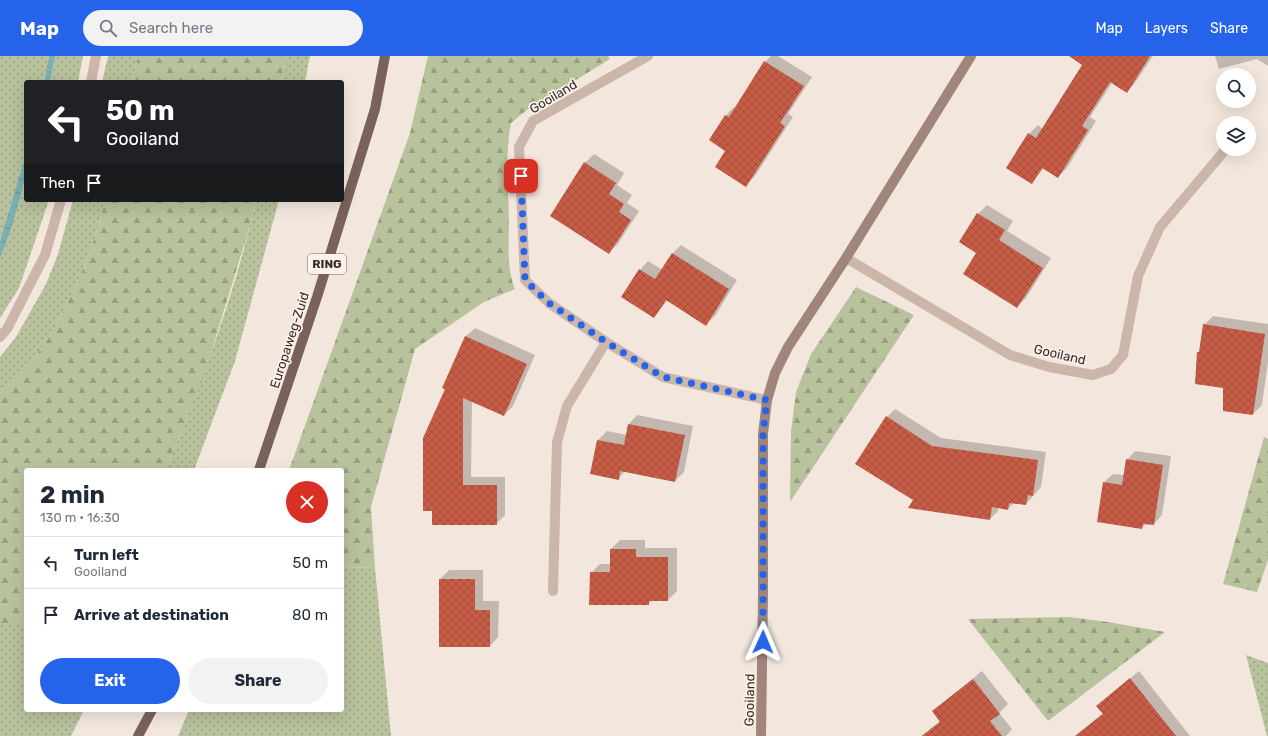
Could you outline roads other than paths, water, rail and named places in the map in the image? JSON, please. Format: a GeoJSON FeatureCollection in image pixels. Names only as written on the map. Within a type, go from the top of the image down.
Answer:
{"type":"FeatureCollection","features":[{"type":"Feature","properties":{"kind":"main road","name":"Europaweg-Zuid"},"geometry":{"type":"LineString","coordinates":[[261,468],[317,297],[375,109],[385,56]]}},
{"type":"Feature","properties":{"kind":"main road"},"geometry":{"type":"LineString","coordinates":[[138,736],[151,712]]}},
{"type":"Feature","properties":{"kind":"street"},"geometry":{"type":"LineString","coordinates":[[91,80],[96,56]]}},
{"type":"Feature","properties":{"kind":"street","name":"Gooiland"},"geometry":{"type":"LineString","coordinates":[[648,56],[534,120],[519,147],[525,280],[549,303],[606,342],[663,377],[767,400]]}},
{"type":"Feature","properties":{"kind":"street","name":"Gooiland"},"geometry":{"type":"LineString","coordinates":[[761,736],[763,434],[767,400],[775,373],[788,347],[846,258],[971,56]]}},
{"type":"Feature","properties":{"kind":"street","name":"Gooiland"},"geometry":{"type":"LineString","coordinates":[[846,258],[1010,356],[1049,367],[1093,375],[1112,369],[1123,355],[1138,276],[1160,227],[1220,156]]}},
{"type":"Feature","properties":{"kind":"street"},"geometry":{"type":"LineString","coordinates":[[0,337],[7,329],[45,255],[60,202]]}},
{"type":"Feature","properties":{"kind":"street"},"geometry":{"type":"LineString","coordinates":[[553,591],[557,442],[567,406],[606,342]]}},
{"type":"Feature","properties":{"kind":"water"},"geometry":{"type":"Polygon","coordinates":[[[49,56],[55,56],[50,80],[44,80],[49,56]]]}},
{"type":"Feature","properties":{"kind":"water"},"geometry":{"type":"Polygon","coordinates":[[[24,160],[24,183],[13,224],[0,259],[0,241],[24,160]]]}}]}
